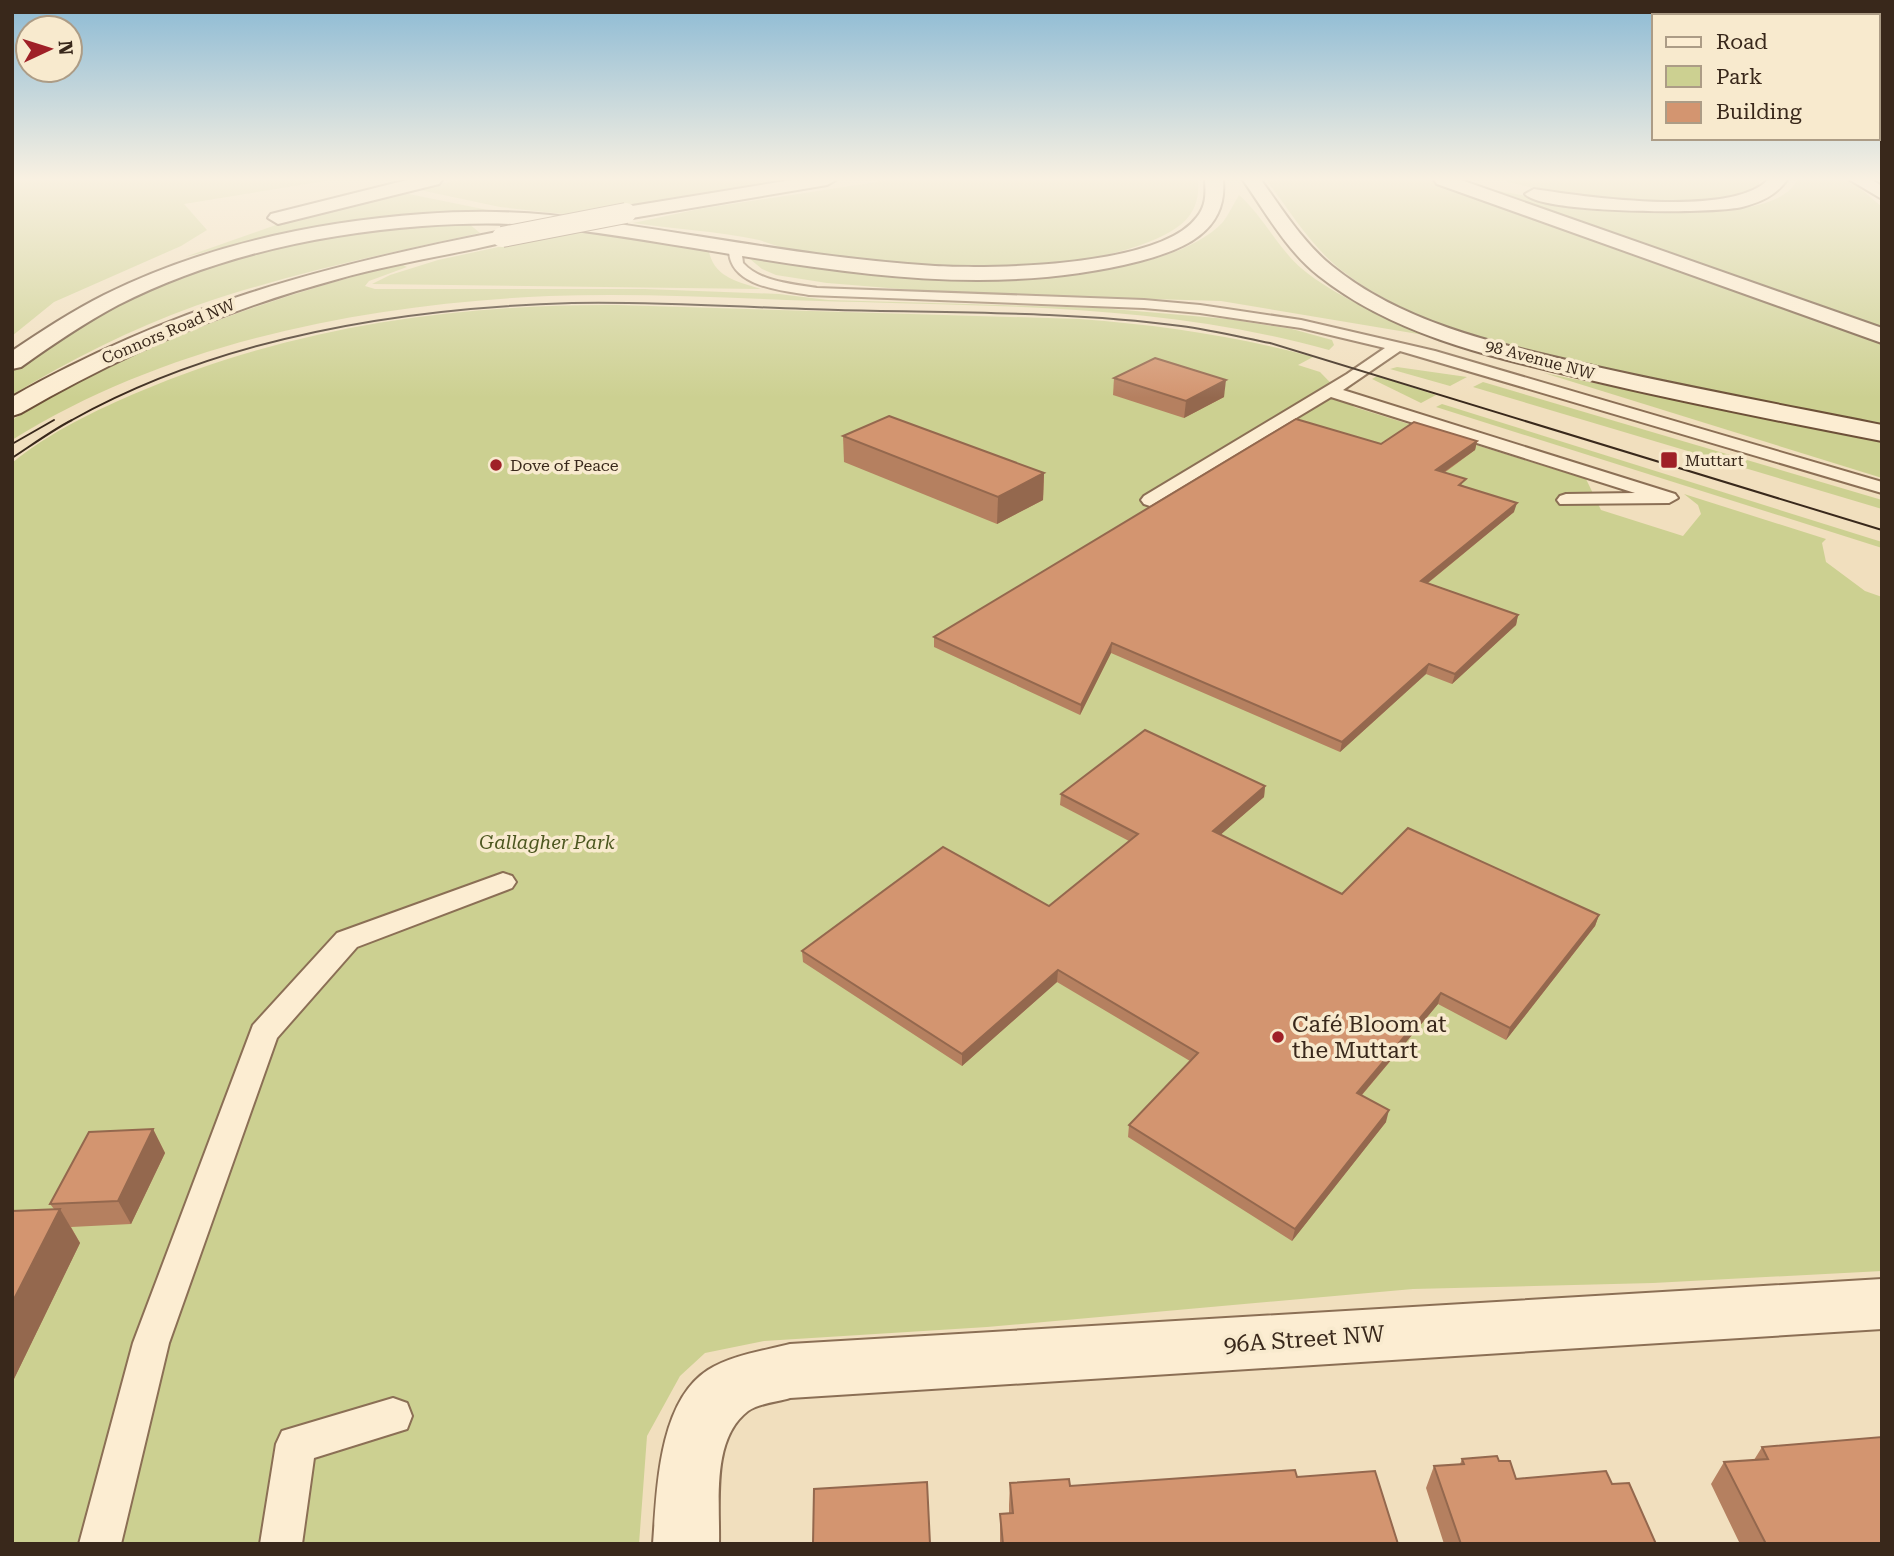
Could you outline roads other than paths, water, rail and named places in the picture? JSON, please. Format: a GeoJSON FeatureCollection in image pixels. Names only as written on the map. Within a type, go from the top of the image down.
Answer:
{"type":"FeatureCollection","features":[{"type":"Feature","properties":{"kind":"main road"},"geometry":{"type":"LineString","coordinates":[[12,351],[59,315],[91,296],[151,264],[180,253]]}},
{"type":"Feature","properties":{"kind":"main road"},"geometry":{"type":"LineString","coordinates":[[12,362],[125,293],[218,257],[236,253]]}},
{"type":"Feature","properties":{"kind":"main road","name":"Connors Road NW"},"geometry":{"type":"LineString","coordinates":[[12,408],[55,382],[124,347],[225,306],[311,279],[431,253]]}},
{"type":"Feature","properties":{"kind":"main road"},"geometry":{"type":"LineString","coordinates":[[775,253],[892,269],[1013,273],[1092,265],[1149,253]]}},
{"type":"Feature","properties":{"kind":"main road","name":"98 Avenue NW"},"geometry":{"type":"LineString","coordinates":[[1306,253],[1326,271],[1368,300],[1409,319],[1526,357],[1646,385],[1882,433]]}},
{"type":"Feature","properties":{"kind":"main road"},"geometry":{"type":"LineString","coordinates":[[1647,253],[1882,336]]}},
{"type":"Feature","properties":{"kind":"main road","name":"96A Street NW"},"geometry":{"type":"LineString","coordinates":[[686,1544],[692,1452],[711,1405],[730,1389],[790,1371],[1882,1304]]}},
{"type":"Feature","properties":{"kind":"lane"},"geometry":{"type":"LineString","coordinates":[[735,253],[735,261],[741,269],[766,281],[800,289],[835,293],[1173,306],[1280,320],[1398,346],[1882,488]]}},
{"type":"Feature","properties":{"kind":"lane"},"geometry":{"type":"LineString","coordinates":[[1150,500],[1398,346]]}},
{"type":"Feature","properties":{"kind":"lane"},"geometry":{"type":"LineString","coordinates":[[1329,391],[1669,498],[1566,500]]}},
{"type":"Feature","properties":{"kind":"lane"},"geometry":{"type":"LineString","coordinates":[[100,1544],[151,1343],[264,1033],[347,940],[503,881]]}},
{"type":"Feature","properties":{"kind":"lane"},"geometry":{"type":"LineString","coordinates":[[281,1544],[296,1444],[393,1416]]}},
{"type":"Feature","properties":{"kind":"tram line"},"geometry":{"type":"LineString","coordinates":[[12,458],[72,420],[130,391],[190,367],[252,347],[379,320],[508,306],[572,303],[1053,315],[1181,326],[1270,343],[1882,530]]}},
{"type":"Feature","properties":{"kind":"tram line"},"geometry":{"type":"LineString","coordinates":[[12,444],[54,420]]}},
{"type":"Feature","properties":{"kind":"place","name":"Muttart"},"geometry":{"type":"Point","coordinates":[1669,460]}},
{"type":"Feature","properties":{"kind":"place","name":"Dove of Peace"},"geometry":{"type":"Point","coordinates":[496,465]}},
{"type":"Feature","properties":{"kind":"place","name":"Café Bloom at the Muttart"},"geometry":{"type":"Point","coordinates":[1278,1037]}},
{"type":"Feature","properties":{"kind":"park label","name":"Gallagher Park"},"geometry":{"type":"Point","coordinates":[547,842]}}]}
